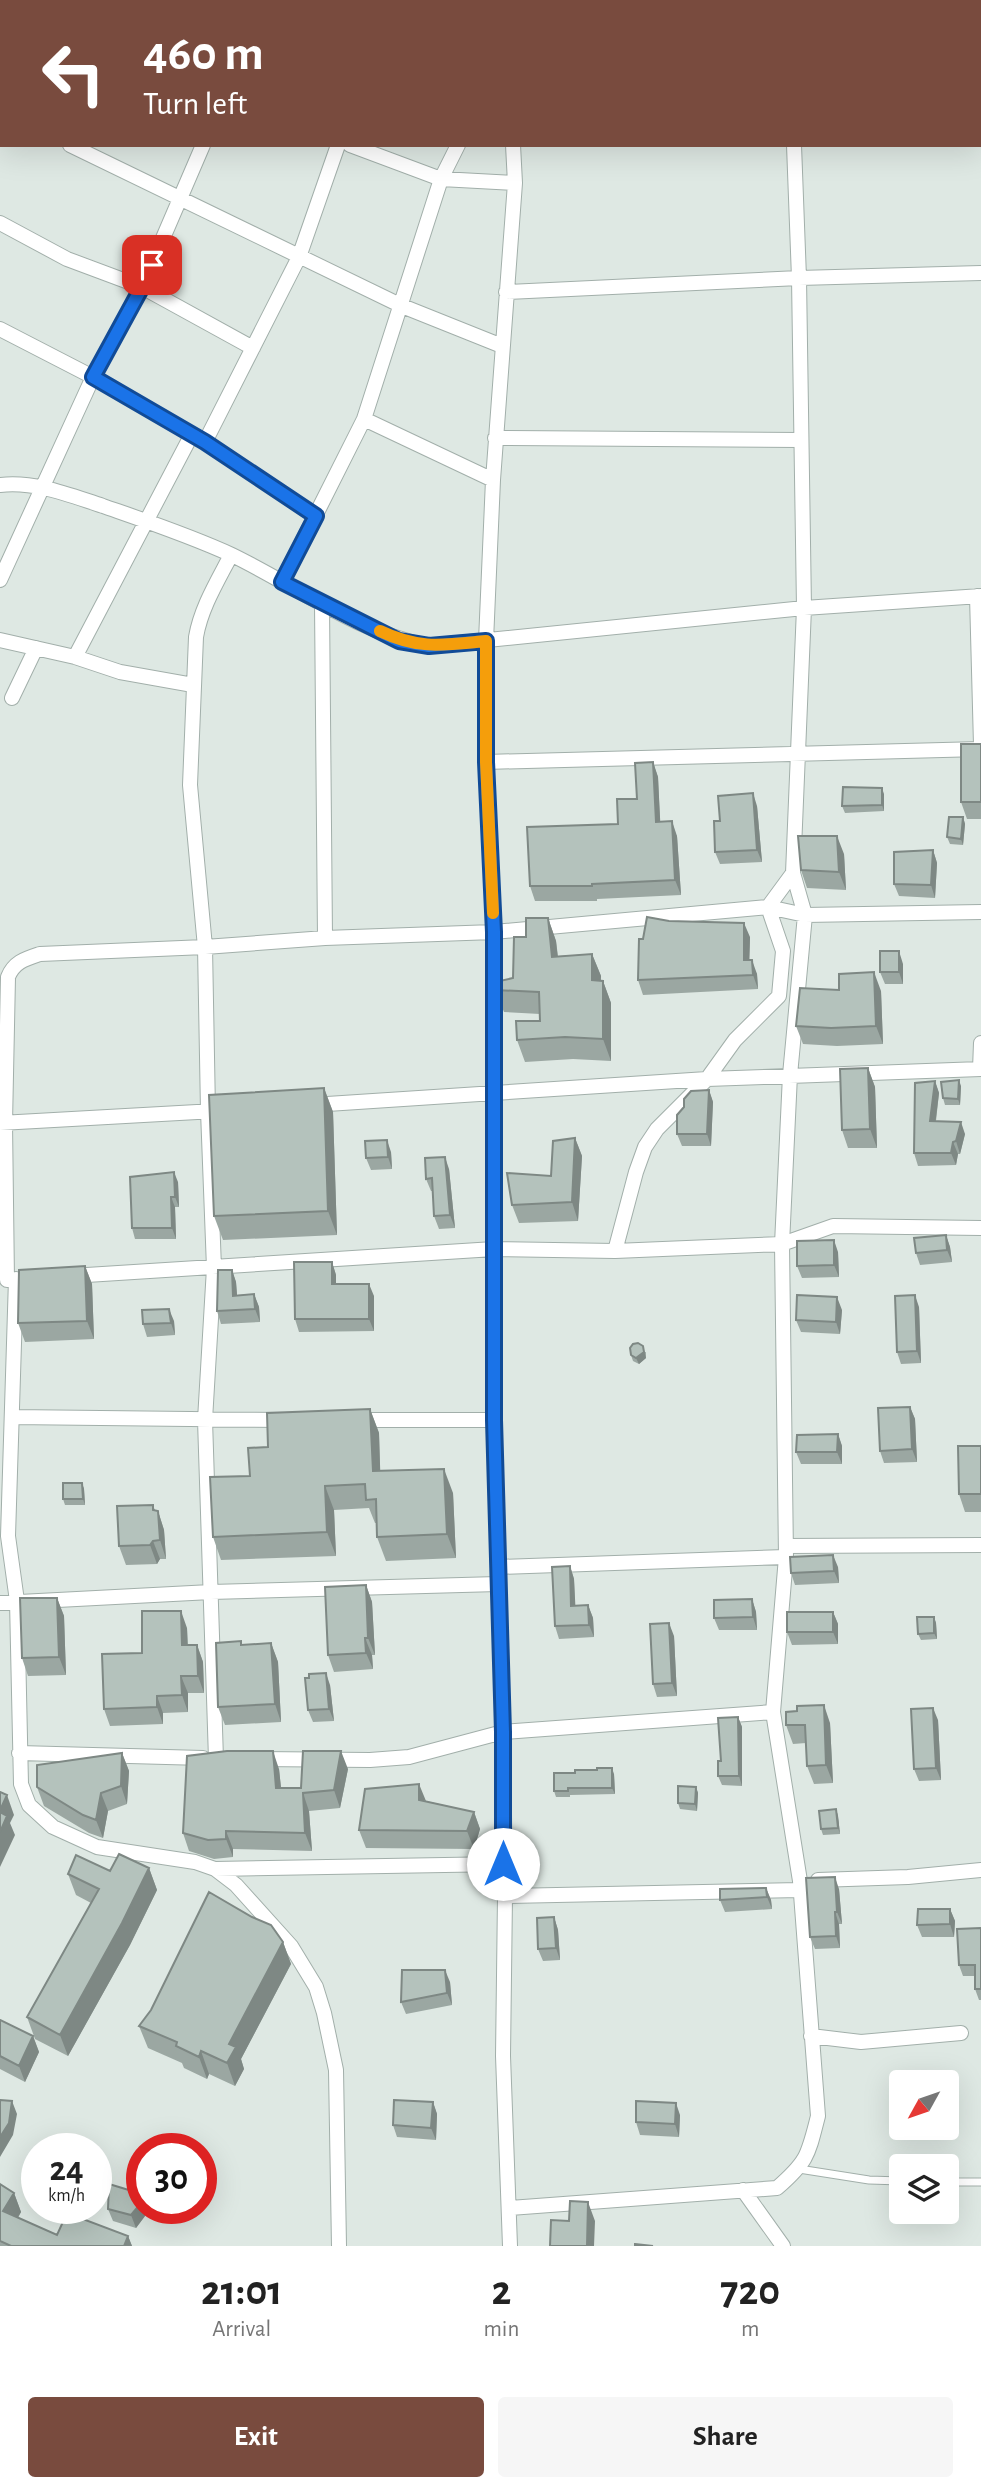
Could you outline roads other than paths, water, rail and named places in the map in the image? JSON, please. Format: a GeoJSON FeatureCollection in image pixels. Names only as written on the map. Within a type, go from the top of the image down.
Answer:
{"type":"FeatureCollection","features":[{"type":"Feature","properties":{"kind":"street"},"geometry":{"type":"LineString","coordinates":[[74,147],[402,306],[502,346]]}},
{"type":"Feature","properties":{"kind":"street"},"geometry":{"type":"LineString","coordinates":[[0,580],[93,377],[142,287],[202,147]]}},
{"type":"Feature","properties":{"kind":"street"},"geometry":{"type":"LineString","coordinates":[[205,442],[299,257],[337,147]]}},
{"type":"Feature","properties":{"kind":"street"},"geometry":{"type":"LineString","coordinates":[[355,147],[441,179],[515,183]]}},
{"type":"Feature","properties":{"kind":"street"},"geometry":{"type":"LineString","coordinates":[[282,582],[365,419],[441,179],[457,147]]}},
{"type":"Feature","properties":{"kind":"street"},"geometry":{"type":"LineString","coordinates":[[510,2246],[503,2056],[503,1732],[494,1420],[494,932],[486,762],[486,641],[492,480],[515,183],[513,147]]}},
{"type":"Feature","properties":{"kind":"street"},"geometry":{"type":"LineString","coordinates":[[510,2208],[776,2188],[799,2169],[809,2151],[818,2116],[800,1886],[773,1712],[786,1552],[782,1244],[790,1075],[805,915],[793,873],[804,608],[799,278],[794,147]]}},
{"type":"Feature","properties":{"kind":"street"},"geometry":{"type":"LineString","coordinates":[[0,223],[67,259],[142,287],[253,348]]}},
{"type":"Feature","properties":{"kind":"street"},"geometry":{"type":"LineString","coordinates":[[506,292],[799,278],[981,273]]}},
{"type":"Feature","properties":{"kind":"street"},"geometry":{"type":"LineString","coordinates":[[0,328],[93,377],[205,442],[316,516]]}},
{"type":"Feature","properties":{"kind":"street"},"geometry":{"type":"LineString","coordinates":[[365,419],[492,480]]}},
{"type":"Feature","properties":{"kind":"street"},"geometry":{"type":"LineString","coordinates":[[75,657],[191,434]]}},
{"type":"Feature","properties":{"kind":"street"},"geometry":{"type":"LineString","coordinates":[[495,439],[800,440]]}},
{"type":"Feature","properties":{"kind":"street"},"geometry":{"type":"LineString","coordinates":[[0,485],[45,486],[147,521],[231,555],[399,641],[429,646],[804,608],[979,596],[981,747],[486,762]]}},
{"type":"Feature","properties":{"kind":"street"},"geometry":{"type":"LineString","coordinates":[[230,1759],[211,1592],[205,1420],[214,1268],[205,947],[190,785],[193,685],[199,621],[231,555]]}},
{"type":"Feature","properties":{"kind":"street"},"geometry":{"type":"LineString","coordinates":[[323,604],[325,938]]}},
{"type":"Feature","properties":{"kind":"street"},"geometry":{"type":"LineString","coordinates":[[0,640],[75,657],[120,672],[193,685]]}},
{"type":"Feature","properties":{"kind":"street"},"geometry":{"type":"LineString","coordinates":[[12,698],[36,648]]}},
{"type":"Feature","properties":{"kind":"street"},"geometry":{"type":"LineString","coordinates":[[768,907],[793,873]]}},
{"type":"Feature","properties":{"kind":"street"},"geometry":{"type":"LineString","coordinates":[[615,1251],[645,1147],[657,1129],[707,1079],[735,1040],[779,996],[783,951],[768,907]]}},
{"type":"Feature","properties":{"kind":"street"},"geometry":{"type":"LineString","coordinates":[[339,2246],[336,2070],[316,1987],[291,1946],[236,1885],[215,1869],[195,1862],[97,1847],[52,1826],[29,1805],[21,1784],[17,1601],[4,1542],[12,1417],[13,1280],[3,1123],[8,977],[12,967],[24,959],[40,954],[205,947],[325,938],[494,932],[768,907],[805,915],[981,912]]}},
{"type":"Feature","properties":{"kind":"street"},"geometry":{"type":"LineString","coordinates":[[303,1105],[707,1079],[980,1069],[981,1043]]}},
{"type":"Feature","properties":{"kind":"street"},"geometry":{"type":"LineString","coordinates":[[3,1123],[235,1109]]}},
{"type":"Feature","properties":{"kind":"street"},"geometry":{"type":"LineString","coordinates":[[56,1277],[494,1249],[615,1251],[782,1244],[833,1226],[981,1228]]}},
{"type":"Feature","properties":{"kind":"street"},"geometry":{"type":"LineString","coordinates":[[12,1417],[301,1420]]}},
{"type":"Feature","properties":{"kind":"street"},"geometry":{"type":"LineString","coordinates":[[342,1420],[494,1420]]}},
{"type":"Feature","properties":{"kind":"street"},"geometry":{"type":"LineString","coordinates":[[498,1567],[981,1545]]}},
{"type":"Feature","properties":{"kind":"street"},"geometry":{"type":"LineString","coordinates":[[0,1602],[211,1592],[498,1584]]}},
{"type":"Feature","properties":{"kind":"street"},"geometry":{"type":"LineString","coordinates":[[19,1753],[370,1760],[409,1757],[503,1732],[773,1712]]}},
{"type":"Feature","properties":{"kind":"street"},"geometry":{"type":"LineString","coordinates":[[215,1869],[503,1864]]}},
{"type":"Feature","properties":{"kind":"street"},"geometry":{"type":"LineString","coordinates":[[505,1896],[800,1886],[981,1870]]}},
{"type":"Feature","properties":{"kind":"street"},"geometry":{"type":"LineString","coordinates":[[811,2036],[862,2042],[961,2033]]}},
{"type":"Feature","properties":{"kind":"street"},"geometry":{"type":"LineString","coordinates":[[743,2190],[783,2246]]}},
{"type":"Feature","properties":{"kind":"lane"},"geometry":{"type":"LineString","coordinates":[[799,2169],[889,2181]]}},
{"type":"Feature","properties":{"kind":"lane"},"geometry":{"type":"LineString","coordinates":[[959,2182],[981,2182]]}}]}
